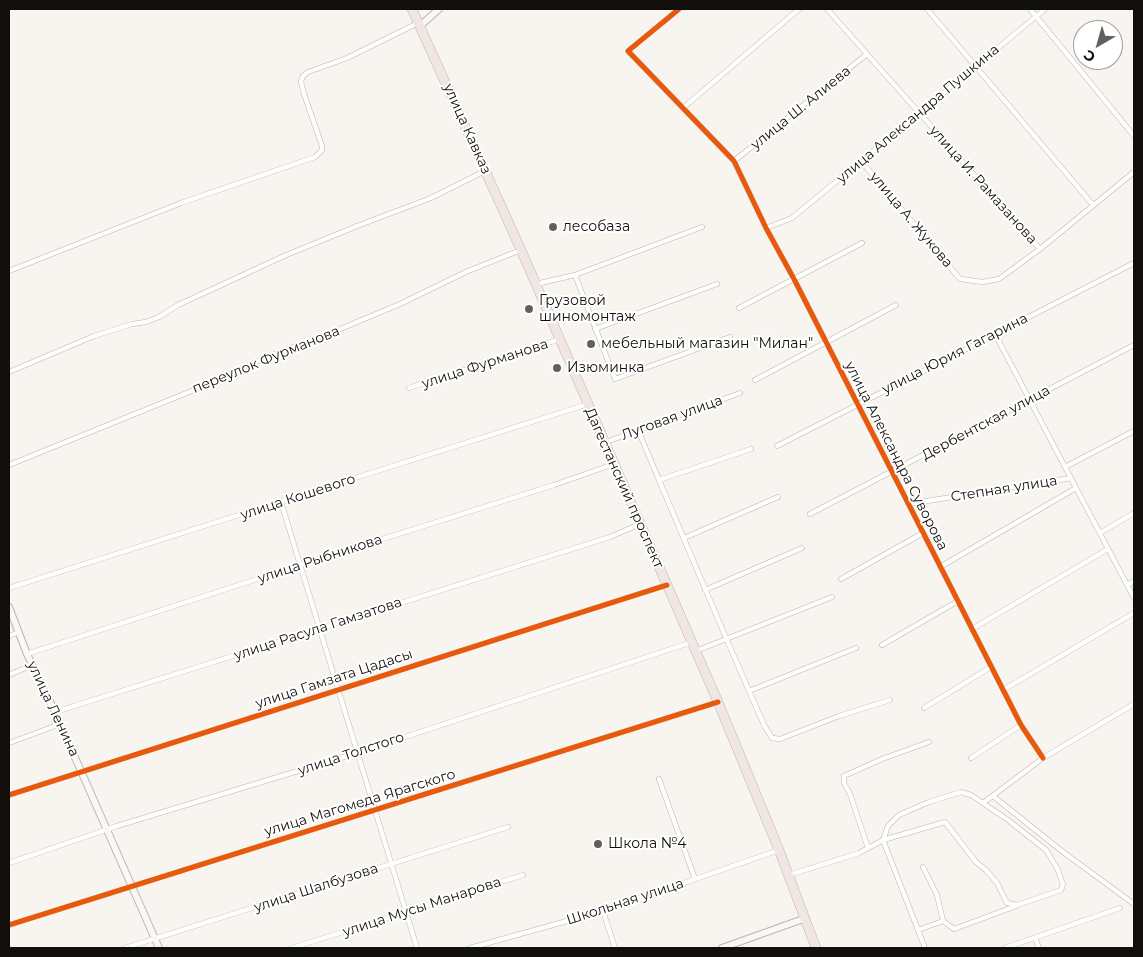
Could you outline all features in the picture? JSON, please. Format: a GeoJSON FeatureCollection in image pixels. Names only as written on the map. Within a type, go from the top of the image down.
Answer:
{"type":"FeatureCollection","features":[{"type":"Feature","properties":{"kind":"highway","name":"улица Кавказ"},"geometry":{"type":"LineString","coordinates":[[412,9],[420,23],[521,250]]}},
{"type":"Feature","properties":{"kind":"highway","name":"Дагестанский проспект"},"geometry":{"type":"LineString","coordinates":[[521,250],[718,702],[789,874],[816,948]]}},
{"type":"Feature","properties":{"kind":"street"},"geometry":{"type":"LineString","coordinates":[[9,272],[181,203],[315,157],[322,150],[322,146],[303,91],[302,76],[347,58],[420,23],[439,9]]}},
{"type":"Feature","properties":{"kind":"street","name":"улица Александра Суворова"},"geometry":{"type":"LineString","coordinates":[[679,9],[628,50],[734,162],[1021,725],[1043,758]]}},
{"type":"Feature","properties":{"kind":"street"},"geometry":{"type":"LineString","coordinates":[[683,108],[799,9]]}},
{"type":"Feature","properties":{"kind":"street","name":"улица И. Рамазанова"},"geometry":{"type":"LineString","coordinates":[[827,9],[1040,249]]}},
{"type":"Feature","properties":{"kind":"street"},"geometry":{"type":"LineString","coordinates":[[927,9],[1093,205]]}},
{"type":"Feature","properties":{"kind":"street"},"geometry":{"type":"LineString","coordinates":[[1030,9],[1134,136]]}},
{"type":"Feature","properties":{"kind":"street","name":"улица Александра Пушкина"},"geometry":{"type":"LineString","coordinates":[[766,228],[792,218],[1045,9]]}},
{"type":"Feature","properties":{"kind":"street","name":"улица Ш. Алиева"},"geometry":{"type":"LineString","coordinates":[[734,162],[867,54]]}},
{"type":"Feature","properties":{"kind":"street","name":"улица А. Жукова"},"geometry":{"type":"LineString","coordinates":[[861,161],[960,279],[983,282],[999,279],[1040,249]]}},
{"type":"Feature","properties":{"kind":"street"},"geometry":{"type":"LineString","coordinates":[[9,372],[94,336],[159,317],[178,304],[284,256],[431,198],[486,171]]}},
{"type":"Feature","properties":{"kind":"street"},"geometry":{"type":"LineString","coordinates":[[1040,249],[1134,172]]}},
{"type":"Feature","properties":{"kind":"street"},"geometry":{"type":"LineString","coordinates":[[536,284],[575,275],[702,227]]}},
{"type":"Feature","properties":{"kind":"street"},"geometry":{"type":"LineString","coordinates":[[739,308],[862,243]]}},
{"type":"Feature","properties":{"kind":"street","name":"переулок Фурманова"},"geometry":{"type":"LineString","coordinates":[[9,465],[199,388],[267,356],[333,332],[400,304],[468,271],[521,250]]}},
{"type":"Feature","properties":{"kind":"street","name":"улица Юрия Гагарина"},"geometry":{"type":"LineString","coordinates":[[776,446],[1134,263]]}},
{"type":"Feature","properties":{"kind":"street"},"geometry":{"type":"LineString","coordinates":[[575,275],[615,379],[730,337]]}},
{"type":"Feature","properties":{"kind":"street"},"geometry":{"type":"LineString","coordinates":[[595,329],[717,284]]}},
{"type":"Feature","properties":{"kind":"street"},"geometry":{"type":"LineString","coordinates":[[755,380],[896,305]]}},
{"type":"Feature","properties":{"kind":"street"},"geometry":{"type":"LineString","coordinates":[[995,334],[1134,598]]}},
{"type":"Feature","properties":{"kind":"street","name":"улица Фурманова"},"geometry":{"type":"LineString","coordinates":[[409,388],[560,339]]}},
{"type":"Feature","properties":{"kind":"street","name":"Дербентская улица"},"geometry":{"type":"LineString","coordinates":[[810,514],[1134,345]]}},
{"type":"Feature","properties":{"kind":"street","name":"Луговая улица"},"geometry":{"type":"LineString","coordinates":[[604,443],[740,393]]}},
{"type":"Feature","properties":{"kind":"street","name":"улица Кошевого"},"geometry":{"type":"LineString","coordinates":[[9,588],[588,404]]}},
{"type":"Feature","properties":{"kind":"street"},"geometry":{"type":"LineString","coordinates":[[638,430],[749,691],[772,738],[780,739],[839,716],[890,700]]}},
{"type":"Feature","properties":{"kind":"street"},"geometry":{"type":"LineString","coordinates":[[1065,467],[1134,431]]}},
{"type":"Feature","properties":{"kind":"street"},"geometry":{"type":"LineString","coordinates":[[658,480],[751,448]]}},
{"type":"Feature","properties":{"kind":"street","name":"улица Рыбникова"},"geometry":{"type":"LineString","coordinates":[[27,654],[300,564],[554,485],[614,464]]}},
{"type":"Feature","properties":{"kind":"street","name":"Степная улица"},"geometry":{"type":"LineString","coordinates":[[908,504],[1071,478]]}},
{"type":"Feature","properties":{"kind":"street"},"geometry":{"type":"LineString","coordinates":[[940,567],[1076,488]]}},
{"type":"Feature","properties":{"kind":"street"},"geometry":{"type":"LineString","coordinates":[[684,538],[778,497]]}},
{"type":"Feature","properties":{"kind":"street"},"geometry":{"type":"LineString","coordinates":[[281,502],[417,948]]}},
{"type":"Feature","properties":{"kind":"street"},"geometry":{"type":"LineString","coordinates":[[1100,533],[1134,513]]}},
{"type":"Feature","properties":{"kind":"street","name":"улица Расула Гамзатова"},"geometry":{"type":"LineString","coordinates":[[55,712],[610,536],[640,524]]}},
{"type":"Feature","properties":{"kind":"street"},"geometry":{"type":"LineString","coordinates":[[841,579],[923,533]]}},
{"type":"Feature","properties":{"kind":"street"},"geometry":{"type":"LineString","coordinates":[[706,590],[802,548]]}},
{"type":"Feature","properties":{"kind":"street"},"geometry":{"type":"LineString","coordinates":[[972,629],[1108,549]]}},
{"type":"Feature","properties":{"kind":"street"},"geometry":{"type":"LineString","coordinates":[[1127,585],[1134,580]]}},
{"type":"Feature","properties":{"kind":"street","name":"улица Гамзата Цадасы"},"geometry":{"type":"LineString","coordinates":[[9,795],[667,585]]}},
{"type":"Feature","properties":{"kind":"street","name":"улица Толстого"},"geometry":{"type":"LineString","coordinates":[[9,863],[117,826],[726,638],[832,598]]}},
{"type":"Feature","properties":{"kind":"street"},"geometry":{"type":"LineString","coordinates":[[882,644],[958,601]]}},
{"type":"Feature","properties":{"kind":"street","name":"улица Ленина"},"geometry":{"type":"LineString","coordinates":[[9,607],[27,654],[55,712],[160,948]]}},
{"type":"Feature","properties":{"kind":"street"},"geometry":{"type":"LineString","coordinates":[[1003,690],[1134,613]]}},
{"type":"Feature","properties":{"kind":"street"},"geometry":{"type":"LineString","coordinates":[[9,636],[19,632]]}},
{"type":"Feature","properties":{"kind":"street"},"geometry":{"type":"LineString","coordinates":[[749,691],[856,648]]}},
{"type":"Feature","properties":{"kind":"street"},"geometry":{"type":"LineString","coordinates":[[9,675],[32,665]]}},
{"type":"Feature","properties":{"kind":"street"},"geometry":{"type":"LineString","coordinates":[[924,708],[991,667]]}},
{"type":"Feature","properties":{"kind":"street","name":"улица Магомеда Ярагского"},"geometry":{"type":"LineString","coordinates":[[9,925],[718,702]]}},
{"type":"Feature","properties":{"kind":"street"},"geometry":{"type":"LineString","coordinates":[[983,803],[1043,758],[1134,704]]}},
{"type":"Feature","properties":{"kind":"street"},"geometry":{"type":"LineString","coordinates":[[9,743],[56,726],[55,712]]}},
{"type":"Feature","properties":{"kind":"street"},"geometry":{"type":"LineString","coordinates":[[971,758],[1021,725]]}},
{"type":"Feature","properties":{"kind":"street"},"geometry":{"type":"LineString","coordinates":[[868,848],[850,794],[844,782],[844,776],[882,759],[929,742]]}},
{"type":"Feature","properties":{"kind":"street"},"geometry":{"type":"LineString","coordinates":[[659,779],[695,879]]}},
{"type":"Feature","properties":{"kind":"street"},"geometry":{"type":"LineString","coordinates":[[923,867],[937,895],[944,921],[954,929],[1061,890],[1063,885],[1058,870],[1046,850],[1008,820],[971,795],[961,792],[929,802],[899,815],[888,826],[884,840],[925,948]]}},
{"type":"Feature","properties":{"kind":"street"},"geometry":{"type":"LineString","coordinates":[[993,796],[1063,852],[1134,904]]}},
{"type":"Feature","properties":{"kind":"street"},"geometry":{"type":"LineString","coordinates":[[789,874],[859,854],[884,840],[945,822],[976,862],[997,883],[1007,903],[1017,906]]}},
{"type":"Feature","properties":{"kind":"street","name":"улица Шалбузова"},"geometry":{"type":"LineString","coordinates":[[125,948],[508,827]]}},
{"type":"Feature","properties":{"kind":"street","name":"Школьная улица"},"geometry":{"type":"LineString","coordinates":[[470,948],[604,911],[779,850]]}},
{"type":"Feature","properties":{"kind":"street","name":"улица Мусы Манарова"},"geometry":{"type":"LineString","coordinates":[[292,948],[523,874]]}},
{"type":"Feature","properties":{"kind":"street"},"geometry":{"type":"LineString","coordinates":[[1005,948],[1120,908]]}},
{"type":"Feature","properties":{"kind":"street"},"geometry":{"type":"LineString","coordinates":[[604,911],[616,948]]}},
{"type":"Feature","properties":{"kind":"street"},"geometry":{"type":"LineString","coordinates":[[722,948],[806,918]]}},
{"type":"Feature","properties":{"kind":"street"},"geometry":{"type":"LineString","coordinates":[[918,930],[944,921]]}},
{"type":"Feature","properties":{"kind":"street"},"geometry":{"type":"LineString","coordinates":[[1035,938],[1039,948]]}},
{"type":"Feature","properties":{"kind":"cycle path"},"geometry":{"type":"LineString","coordinates":[[679,9],[628,51],[734,161],[766,228],[794,279],[1021,725],[1043,758]]}},
{"type":"Feature","properties":{"kind":"cycle path"},"geometry":{"type":"LineString","coordinates":[[9,795],[667,585]]}},
{"type":"Feature","properties":{"kind":"cycle path"},"geometry":{"type":"LineString","coordinates":[[9,925],[718,702]]}},
{"type":"Feature","properties":{"kind":"place","name":"лесобаза"},"geometry":{"type":"Point","coordinates":[553,227]}},
{"type":"Feature","properties":{"kind":"place","name":"Грузовой шиномонтаж"},"geometry":{"type":"Point","coordinates":[529,309]}},
{"type":"Feature","properties":{"kind":"place","name":"мебельный магазин \"Милан\""},"geometry":{"type":"Point","coordinates":[591,344]}},
{"type":"Feature","properties":{"kind":"place","name":"Изюминка"},"geometry":{"type":"Point","coordinates":[557,368]}},
{"type":"Feature","properties":{"kind":"place","name":"Школа №4"},"geometry":{"type":"Point","coordinates":[598,844]}}]}
